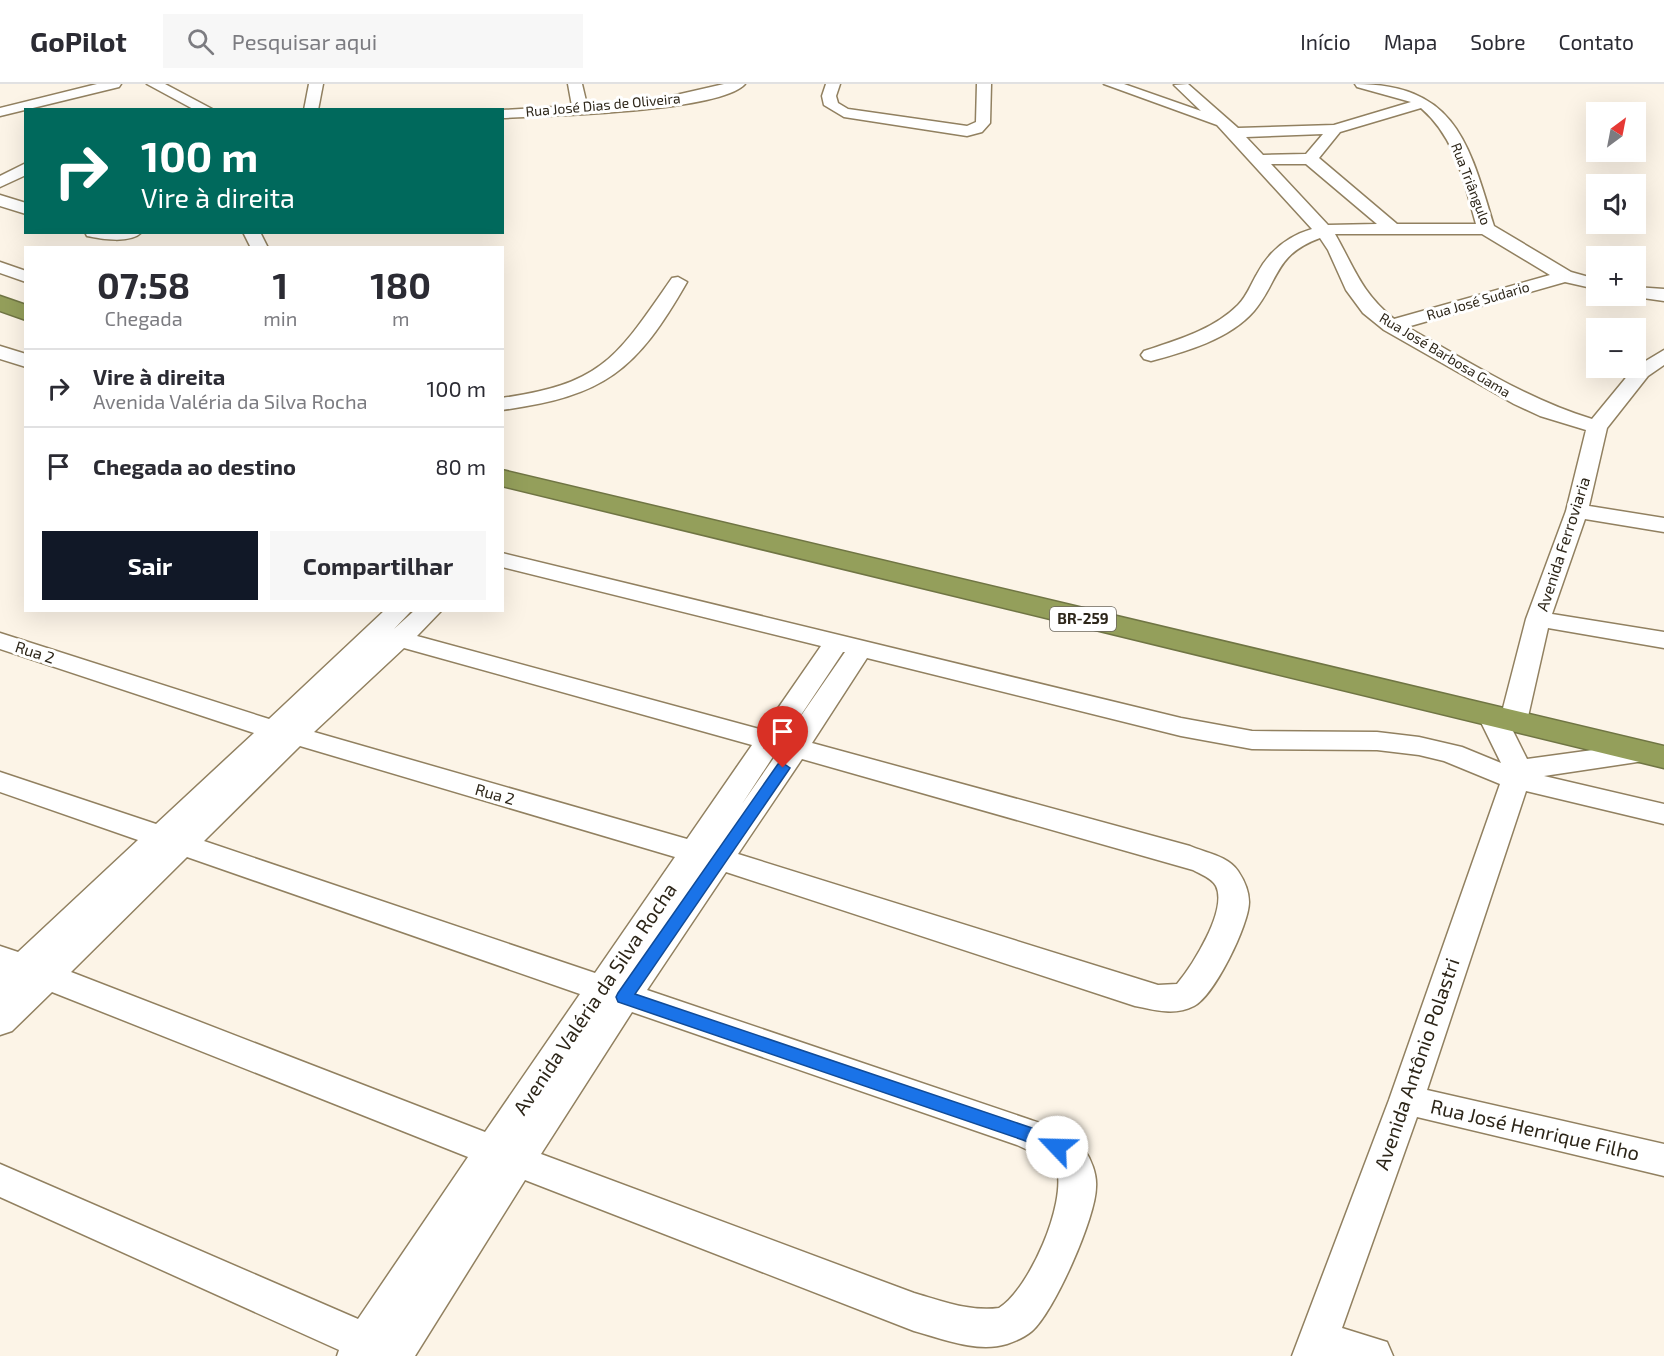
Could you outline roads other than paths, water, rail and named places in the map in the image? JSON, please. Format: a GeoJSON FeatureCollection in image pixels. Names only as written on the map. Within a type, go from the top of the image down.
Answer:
{"type":"FeatureCollection","features":[{"type":"Feature","properties":{"kind":"highway","name":"BR-259"},"geometry":{"type":"LineString","coordinates":[[504,478],[1654,754]]}},
{"type":"Feature","properties":{"kind":"street"},"geometry":{"type":"LineString","coordinates":[[0,112],[114,84]]}},
{"type":"Feature","properties":{"kind":"street"},"geometry":{"type":"LineString","coordinates":[[154,84],[203,108]]}},
{"type":"Feature","properties":{"kind":"street"},"geometry":{"type":"LineString","coordinates":[[311,108],[316,84]]}},
{"type":"Feature","properties":{"kind":"street"},"geometry":{"type":"LineString","coordinates":[[575,84],[580,109]]}},
{"type":"Feature","properties":{"kind":"street","name":"Rua José Dias de Oliveira"},"geometry":{"type":"LineString","coordinates":[[504,114],[580,109],[700,96],[738,84]]}},
{"type":"Feature","properties":{"kind":"street"},"geometry":{"type":"LineString","coordinates":[[833,84],[829,96],[831,105],[844,113],[967,131],[977,129],[983,123],[984,84]]}},
{"type":"Feature","properties":{"kind":"street"},"geometry":{"type":"LineString","coordinates":[[1111,84],[1228,128],[1335,129],[1423,94]]}},
{"type":"Feature","properties":{"kind":"street","name":"Rua José Barbosa Gama"},"geometry":{"type":"LineString","coordinates":[[1180,84],[1228,128],[1323,230],[1337,250],[1359,297],[1391,326],[1521,400],[1547,412],[1597,427]]}},
{"type":"Feature","properties":{"kind":"street","name":"Rua José Barbosa Gama"},"geometry":{"type":"LineString","coordinates":[[1180,84],[1204,84]]}},
{"type":"Feature","properties":{"kind":"street"},"geometry":{"type":"LineString","coordinates":[[1362,84],[1423,94]]}},
{"type":"Feature","properties":{"kind":"street","name":"Rua Triângulo"},"geometry":{"type":"LineString","coordinates":[[1423,94],[1462,154],[1486,229],[1565,276],[1586,281]]}},
{"type":"Feature","properties":{"kind":"street"},"geometry":{"type":"LineString","coordinates":[[0,117],[24,121]]}},
{"type":"Feature","properties":{"kind":"street"},"geometry":{"type":"LineString","coordinates":[[1310,159],[1335,129]]}},
{"type":"Feature","properties":{"kind":"street"},"geometry":{"type":"LineString","coordinates":[[1257,160],[1310,159],[1394,230]]}},
{"type":"Feature","properties":{"kind":"street"},"geometry":{"type":"LineString","coordinates":[[0,182],[24,169]]}},
{"type":"Feature","properties":{"kind":"street"},"geometry":{"type":"LineString","coordinates":[[0,200],[24,208]]}},
{"type":"Feature","properties":{"kind":"street"},"geometry":{"type":"LineString","coordinates":[[1151,355],[1226,326],[1245,309],[1260,287],[1270,266],[1299,240],[1323,230],[1486,229]]}},
{"type":"Feature","properties":{"kind":"street"},"geometry":{"type":"LineString","coordinates":[[101,234],[109,236],[122,234]]}},
{"type":"Feature","properties":{"kind":"street"},"geometry":{"type":"LineString","coordinates":[[0,267],[24,276]]}},
{"type":"Feature","properties":{"kind":"street","name":"Rua José Sudario"},"geometry":{"type":"LineString","coordinates":[[1391,326],[1565,276]]}},
{"type":"Feature","properties":{"kind":"street"},"geometry":{"type":"LineString","coordinates":[[504,404],[548,396],[587,384],[624,357],[656,321],[678,282]]}},
{"type":"Feature","properties":{"kind":"street"},"geometry":{"type":"LineString","coordinates":[[1646,294],[1664,296]]}},
{"type":"Feature","properties":{"kind":"street"},"geometry":{"type":"LineString","coordinates":[[0,352],[24,360]]}},
{"type":"Feature","properties":{"kind":"street","name":"Avenida Ferroviaria"},"geometry":{"type":"LineString","coordinates":[[1502,719],[1577,511],[1597,427],[1641,372],[1664,356]]}},
{"type":"Feature","properties":{"kind":"street"},"geometry":{"type":"LineString","coordinates":[[0,363],[24,372]]}},
{"type":"Feature","properties":{"kind":"street"},"geometry":{"type":"LineString","coordinates":[[1577,511],[1664,525]]}},
{"type":"Feature","properties":{"kind":"street"},"geometry":{"type":"LineString","coordinates":[[504,560],[1181,728],[1251,740],[1377,741],[1419,746],[1664,814]]}},
{"type":"Feature","properties":{"kind":"street"},"geometry":{"type":"LineString","coordinates":[[390,637],[399,612]]}},
{"type":"Feature","properties":{"kind":"street"},"geometry":{"type":"LineString","coordinates":[[0,1022],[17,972],[173,841],[285,732],[390,637],[427,612]]}},
{"type":"Feature","properties":{"kind":"street"},"geometry":{"type":"LineString","coordinates":[[1538,619],[1664,640]]}},
{"type":"Feature","properties":{"kind":"street","name":"Rua 2"},"geometry":{"type":"LineString","coordinates":[[0,641],[285,732],[707,856],[1135,993],[1162,998],[1182,998],[1196,988],[1233,906],[1232,890],[1225,876],[1209,866],[1179,854],[390,637]]}},
{"type":"Feature","properties":{"kind":"street","name":"Avenida Valéria da Silva Rocha"},"geometry":{"type":"LineString","coordinates":[[381,1353],[504,1155],[782,746],[847,646]]}},
{"type":"Feature","properties":{"kind":"street"},"geometry":{"type":"LineString","coordinates":[[1502,719],[1517,775]]}},
{"type":"Feature","properties":{"kind":"street"},"geometry":{"type":"LineString","coordinates":[[1517,775],[1654,754]]}},
{"type":"Feature","properties":{"kind":"street","name":"Avenida Antônio Polastri"},"geometry":{"type":"LineString","coordinates":[[1315,1348],[1406,1100],[1517,775]]}},
{"type":"Feature","properties":{"kind":"street"},"geometry":{"type":"LineString","coordinates":[[0,782],[1028,1134],[1057,1147],[1073,1162],[1078,1188],[1047,1277],[1028,1310],[1008,1325],[975,1328],[914,1312],[17,972]]}},
{"type":"Feature","properties":{"kind":"street","name":"Rua José Henrique Filho"},"geometry":{"type":"LineString","coordinates":[[1406,1100],[1664,1160]]}},
{"type":"Feature","properties":{"kind":"street"},"geometry":{"type":"LineString","coordinates":[[0,1180],[381,1353]]}},
{"type":"Feature","properties":{"kind":"street"},"geometry":{"type":"LineString","coordinates":[[1315,1348],[1374,1356]]}}]}
